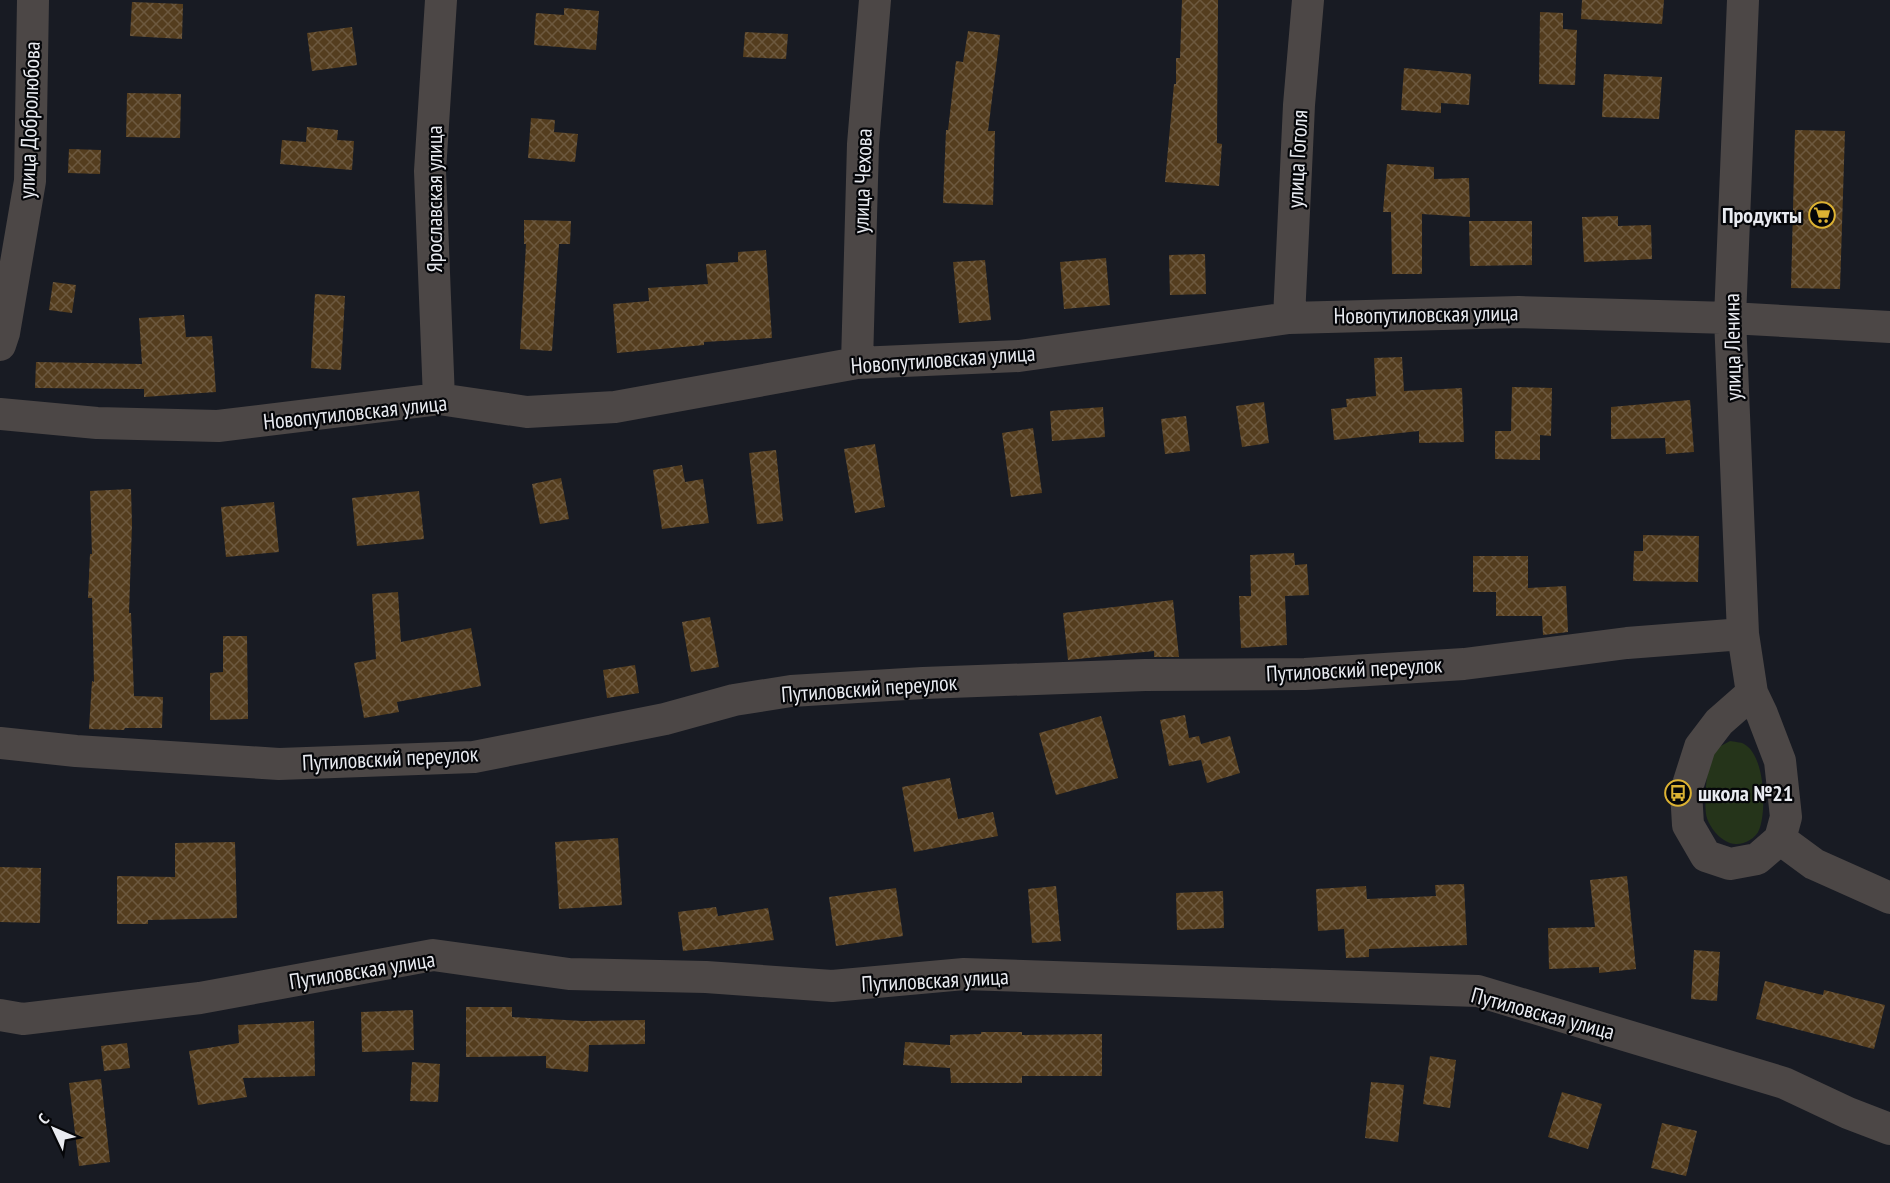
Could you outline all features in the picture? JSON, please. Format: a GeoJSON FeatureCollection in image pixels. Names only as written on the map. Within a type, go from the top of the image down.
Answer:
{"type":"FeatureCollection","features":[{"type":"Feature","properties":{"kind":"street","name":"улица Добролюбова"},"geometry":{"type":"LineString","coordinates":[[0,345],[30,181],[33,0]]}},
{"type":"Feature","properties":{"kind":"street","name":"Ярославская улица"},"geometry":{"type":"LineString","coordinates":[[439,399],[430,171],[441,0]]}},
{"type":"Feature","properties":{"kind":"street","name":"улица Чехова"},"geometry":{"type":"LineString","coordinates":[[856,363],[863,144],[876,0]]}},
{"type":"Feature","properties":{"kind":"street","name":"улица Гоголя"},"geometry":{"type":"LineString","coordinates":[[1289,318],[1299,105],[1308,0]]}},
{"type":"Feature","properties":{"kind":"street","name":"улица Ленина"},"geometry":{"type":"LineString","coordinates":[[1743,0],[1730,318],[1743,634],[1752,693],[1780,761],[1786,817],[1780,839]]}},
{"type":"Feature","properties":{"kind":"street","name":"Новопутиловская улица"},"geometry":{"type":"LineString","coordinates":[[0,414],[97,423],[218,426],[439,399],[526,412],[615,407],[856,363],[1019,356],[1289,318],[1519,312],[1730,318],[1890,327]]}},
{"type":"Feature","properties":{"kind":"street","name":"Путиловский переулок"},"geometry":{"type":"LineString","coordinates":[[0,743],[76,751],[279,764],[474,757],[665,719],[734,700],[791,691],[923,683],[1145,675],[1305,674],[1464,664],[1628,643],[1743,634]]}},
{"type":"Feature","properties":{"kind":"street"},"geometry":{"type":"LineString","coordinates":[[1752,693],[1719,722],[1700,747],[1686,791],[1688,825],[1706,856],[1730,864],[1757,860],[1780,839],[1814,864],[1890,898]]}},
{"type":"Feature","properties":{"kind":"street","name":"Путиловская улица"},"geometry":{"type":"LineString","coordinates":[[0,1015],[23,1019],[200,998],[433,955],[569,974],[706,977],[832,986],[964,974],[1478,991],[1784,1083],[1848,1113],[1890,1128]]}},
{"type":"Feature","properties":{"kind":"green space"},"geometry":{"type":"Polygon","coordinates":[[[1730,741],[1743,743],[1751,750],[1760,771],[1763,797],[1762,821],[1758,833],[1750,840],[1737,844],[1727,842],[1717,834],[1707,819],[1705,807],[1711,761],[1718,748],[1730,741]]]}},
{"type":"Feature","properties":{"kind":"building"},"geometry":{"type":"Polygon","coordinates":[[[1182,0],[1218,0],[1217,143],[1222,144],[1219,186],[1165,182],[1174,84],[1176,84],[1176,58],[1180,58],[1182,0]]]}},
{"type":"Feature","properties":{"kind":"building"},"geometry":{"type":"Polygon","coordinates":[[[1582,0],[1664,0],[1662,24],[1581,19],[1582,0]]]}},
{"type":"Feature","properties":{"kind":"building"},"geometry":{"type":"Polygon","coordinates":[[[132,2],[183,4],[182,39],[130,36],[132,2]]]}},
{"type":"Feature","properties":{"kind":"building"},"geometry":{"type":"Polygon","coordinates":[[[564,8],[599,11],[596,50],[534,45],[536,13],[564,15],[564,8]]]}},
{"type":"Feature","properties":{"kind":"building"},"geometry":{"type":"Polygon","coordinates":[[[1540,12],[1563,13],[1563,29],[1577,30],[1575,85],[1539,84],[1540,12]]]}},
{"type":"Feature","properties":{"kind":"building"},"geometry":{"type":"Polygon","coordinates":[[[352,27],[357,65],[312,71],[307,33],[352,27]]]}},
{"type":"Feature","properties":{"kind":"building"},"geometry":{"type":"Polygon","coordinates":[[[968,31],[1000,35],[988,131],[995,131],[993,205],[943,203],[946,130],[948,130],[956,61],[963,62],[968,31]]]}},
{"type":"Feature","properties":{"kind":"building"},"geometry":{"type":"Polygon","coordinates":[[[745,32],[788,34],[786,59],[743,57],[745,32]]]}},
{"type":"Feature","properties":{"kind":"building"},"geometry":{"type":"Polygon","coordinates":[[[1404,68],[1471,74],[1469,105],[1441,103],[1441,113],[1401,110],[1404,68]]]}},
{"type":"Feature","properties":{"kind":"building"},"geometry":{"type":"Polygon","coordinates":[[[1604,74],[1662,77],[1659,119],[1602,117],[1604,74]]]}},
{"type":"Feature","properties":{"kind":"building"},"geometry":{"type":"Polygon","coordinates":[[[127,93],[181,94],[180,138],[126,137],[127,93]]]}},
{"type":"Feature","properties":{"kind":"building"},"geometry":{"type":"Polygon","coordinates":[[[531,118],[555,120],[554,132],[578,134],[575,162],[528,158],[531,118]]]}},
{"type":"Feature","properties":{"kind":"building"},"geometry":{"type":"Polygon","coordinates":[[[307,127],[338,130],[337,140],[354,141],[352,170],[280,164],[282,140],[306,142],[307,127]]]}},
{"type":"Feature","properties":{"kind":"building"},"geometry":{"type":"Polygon","coordinates":[[[1795,130],[1845,131],[1840,289],[1791,288],[1795,130]]]}},
{"type":"Feature","properties":{"kind":"building"},"geometry":{"type":"Polygon","coordinates":[[[69,149],[101,150],[100,174],[68,173],[69,149]]]}},
{"type":"Feature","properties":{"kind":"building"},"geometry":{"type":"Polygon","coordinates":[[[1387,164],[1434,167],[1434,179],[1469,178],[1470,217],[1422,214],[1422,274],[1392,274],[1391,212],[1383,212],[1387,164]]]}},
{"type":"Feature","properties":{"kind":"building"},"geometry":{"type":"Polygon","coordinates":[[[1618,216],[1618,226],[1651,225],[1652,259],[1584,262],[1582,217],[1618,216]]]}},
{"type":"Feature","properties":{"kind":"building"},"geometry":{"type":"Polygon","coordinates":[[[524,220],[571,221],[570,244],[559,244],[552,351],[520,349],[526,244],[524,244],[524,220]]]}},
{"type":"Feature","properties":{"kind":"building"},"geometry":{"type":"Polygon","coordinates":[[[1469,221],[1532,221],[1532,265],[1470,266],[1469,221]]]}},
{"type":"Feature","properties":{"kind":"building"},"geometry":{"type":"Polygon","coordinates":[[[766,250],[772,338],[704,342],[704,345],[617,353],[613,304],[649,301],[648,288],[708,284],[706,264],[738,262],[738,252],[766,250]]]}},
{"type":"Feature","properties":{"kind":"building"},"geometry":{"type":"Polygon","coordinates":[[[1205,254],[1206,294],[1170,295],[1169,255],[1205,254]]]}},
{"type":"Feature","properties":{"kind":"building"},"geometry":{"type":"Polygon","coordinates":[[[1106,258],[1110,305],[1064,309],[1060,262],[1106,258]]]}},
{"type":"Feature","properties":{"kind":"building"},"geometry":{"type":"Polygon","coordinates":[[[985,260],[991,320],[959,323],[953,262],[985,260]]]}},
{"type":"Feature","properties":{"kind":"building"},"geometry":{"type":"Polygon","coordinates":[[[53,282],[76,285],[72,313],[49,310],[53,282]]]}},
{"type":"Feature","properties":{"kind":"building"},"geometry":{"type":"Polygon","coordinates":[[[315,294],[345,296],[341,370],[311,368],[315,294]]]}},
{"type":"Feature","properties":{"kind":"building"},"geometry":{"type":"Polygon","coordinates":[[[184,315],[186,337],[212,336],[216,392],[144,397],[144,389],[35,388],[36,362],[142,364],[139,318],[184,315]]]}},
{"type":"Feature","properties":{"kind":"building"},"geometry":{"type":"Polygon","coordinates":[[[1402,357],[1404,391],[1462,388],[1464,442],[1419,443],[1419,431],[1334,440],[1331,409],[1347,407],[1346,399],[1376,396],[1374,358],[1402,357]]]}},
{"type":"Feature","properties":{"kind":"building"},"geometry":{"type":"Polygon","coordinates":[[[1512,387],[1552,388],[1551,436],[1540,435],[1540,460],[1495,459],[1495,431],[1511,431],[1512,387]]]}},
{"type":"Feature","properties":{"kind":"building"},"geometry":{"type":"Polygon","coordinates":[[[1690,400],[1694,452],[1666,454],[1665,438],[1611,439],[1611,407],[1690,400]]]}},
{"type":"Feature","properties":{"kind":"building"},"geometry":{"type":"Polygon","coordinates":[[[1264,402],[1269,443],[1242,447],[1236,406],[1264,402]]]}},
{"type":"Feature","properties":{"kind":"building"},"geometry":{"type":"Polygon","coordinates":[[[1103,407],[1105,437],[1052,441],[1050,411],[1103,407]]]}},
{"type":"Feature","properties":{"kind":"building"},"geometry":{"type":"Polygon","coordinates":[[[1186,416],[1190,451],[1165,454],[1161,419],[1186,416]]]}},
{"type":"Feature","properties":{"kind":"building"},"geometry":{"type":"Polygon","coordinates":[[[1033,428],[1042,493],[1011,497],[1002,433],[1033,428]]]}},
{"type":"Feature","properties":{"kind":"building"},"geometry":{"type":"Polygon","coordinates":[[[875,444],[885,507],[855,513],[844,449],[875,444]]]}},
{"type":"Feature","properties":{"kind":"building"},"geometry":{"type":"Polygon","coordinates":[[[776,450],[783,521],[757,524],[749,453],[776,450]]]}},
{"type":"Feature","properties":{"kind":"building"},"geometry":{"type":"Polygon","coordinates":[[[682,465],[685,482],[703,479],[709,523],[662,529],[653,470],[682,465]]]}},
{"type":"Feature","properties":{"kind":"building"},"geometry":{"type":"Polygon","coordinates":[[[561,478],[569,519],[540,524],[532,484],[561,478]]]}},
{"type":"Feature","properties":{"kind":"building"},"geometry":{"type":"Polygon","coordinates":[[[131,489],[129,613],[131,613],[134,696],[163,697],[162,728],[89,729],[92,681],[94,682],[92,598],[88,598],[90,554],[92,554],[90,491],[131,489]]]}},
{"type":"Feature","properties":{"kind":"building"},"geometry":{"type":"Polygon","coordinates":[[[419,491],[424,539],[357,546],[352,498],[419,491]]]}},
{"type":"Feature","properties":{"kind":"building"},"geometry":{"type":"Polygon","coordinates":[[[274,502],[279,552],[226,557],[221,507],[274,502]]]}},
{"type":"Feature","properties":{"kind":"building"},"geometry":{"type":"Polygon","coordinates":[[[1643,535],[1699,536],[1698,582],[1633,581],[1634,551],[1643,551],[1643,535]]]}},
{"type":"Feature","properties":{"kind":"building"},"geometry":{"type":"Polygon","coordinates":[[[1294,553],[1295,565],[1307,564],[1309,595],[1285,596],[1287,645],[1241,648],[1239,596],[1251,596],[1250,555],[1294,553]]]}},
{"type":"Feature","properties":{"kind":"building"},"geometry":{"type":"Polygon","coordinates":[[[1473,556],[1528,556],[1528,588],[1566,586],[1568,632],[1543,635],[1542,616],[1496,616],[1496,592],[1473,592],[1473,556]]]}},
{"type":"Feature","properties":{"kind":"building"},"geometry":{"type":"Polygon","coordinates":[[[398,592],[401,642],[471,628],[481,686],[397,702],[399,712],[364,718],[354,663],[376,659],[372,594],[398,592]]]}},
{"type":"Feature","properties":{"kind":"building"},"geometry":{"type":"Polygon","coordinates":[[[1173,600],[1179,657],[1154,657],[1154,651],[1068,660],[1063,613],[1173,600]]]}},
{"type":"Feature","properties":{"kind":"building"},"geometry":{"type":"Polygon","coordinates":[[[710,617],[719,667],[691,672],[682,622],[710,617]]]}},
{"type":"Feature","properties":{"kind":"building"},"geometry":{"type":"Polygon","coordinates":[[[223,636],[247,636],[248,719],[210,720],[210,673],[223,672],[223,636]]]}},
{"type":"Feature","properties":{"kind":"building"},"geometry":{"type":"Polygon","coordinates":[[[635,665],[639,693],[607,698],[603,670],[635,665]]]}},
{"type":"Feature","properties":{"kind":"building"},"geometry":{"type":"Polygon","coordinates":[[[1185,715],[1189,738],[1199,736],[1201,744],[1230,736],[1240,773],[1207,783],[1201,760],[1169,766],[1160,720],[1185,715]]]}},
{"type":"Feature","properties":{"kind":"building"},"geometry":{"type":"Polygon","coordinates":[[[1101,716],[1118,778],[1056,795],[1039,733],[1101,716]]]}},
{"type":"Feature","properties":{"kind":"building"},"geometry":{"type":"Polygon","coordinates":[[[950,778],[958,819],[993,812],[998,836],[914,852],[902,787],[950,778]]]}},
{"type":"Feature","properties":{"kind":"building"},"geometry":{"type":"Polygon","coordinates":[[[618,838],[622,905],[559,909],[555,842],[618,838]]]}},
{"type":"Feature","properties":{"kind":"building"},"geometry":{"type":"Polygon","coordinates":[[[235,842],[237,918],[148,920],[148,924],[117,924],[117,876],[175,877],[175,843],[235,842]]]}},
{"type":"Feature","properties":{"kind":"building"},"geometry":{"type":"Polygon","coordinates":[[[0,867],[41,868],[40,923],[0,922],[0,867]]]}},
{"type":"Feature","properties":{"kind":"building"},"geometry":{"type":"Polygon","coordinates":[[[1627,876],[1636,969],[1599,973],[1599,967],[1549,969],[1548,928],[1595,927],[1590,880],[1627,876]]]}},
{"type":"Feature","properties":{"kind":"building"},"geometry":{"type":"Polygon","coordinates":[[[1464,884],[1467,945],[1369,949],[1369,957],[1346,958],[1344,929],[1318,931],[1316,889],[1366,886],[1367,899],[1436,896],[1435,885],[1464,884]]]}},
{"type":"Feature","properties":{"kind":"building"},"geometry":{"type":"Polygon","coordinates":[[[1056,886],[1061,941],[1032,943],[1028,889],[1056,886]]]}},
{"type":"Feature","properties":{"kind":"building"},"geometry":{"type":"Polygon","coordinates":[[[896,888],[903,936],[836,946],[829,897],[896,888]]]}},
{"type":"Feature","properties":{"kind":"building"},"geometry":{"type":"Polygon","coordinates":[[[1223,891],[1224,928],[1177,930],[1176,893],[1223,891]]]}},
{"type":"Feature","properties":{"kind":"building"},"geometry":{"type":"Polygon","coordinates":[[[716,907],[718,916],[768,908],[774,940],[683,951],[678,912],[716,907]]]}},
{"type":"Feature","properties":{"kind":"building"},"geometry":{"type":"Polygon","coordinates":[[[1694,950],[1720,952],[1717,1001],[1691,999],[1694,950]]]}},
{"type":"Feature","properties":{"kind":"building"},"geometry":{"type":"Polygon","coordinates":[[[1765,981],[1823,995],[1824,990],[1885,1005],[1874,1049],[1756,1019],[1765,981]]]}},
{"type":"Feature","properties":{"kind":"building"},"geometry":{"type":"Polygon","coordinates":[[[466,1007],[512,1007],[512,1017],[583,1021],[645,1020],[645,1044],[589,1045],[588,1072],[546,1068],[546,1056],[466,1057],[466,1007]]]}},
{"type":"Feature","properties":{"kind":"building"},"geometry":{"type":"Polygon","coordinates":[[[413,1010],[414,1050],[362,1052],[361,1012],[413,1010]]]}},
{"type":"Feature","properties":{"kind":"building"},"geometry":{"type":"Polygon","coordinates":[[[314,1021],[315,1076],[243,1078],[247,1097],[198,1105],[189,1051],[239,1043],[238,1025],[314,1021]]]}},
{"type":"Feature","properties":{"kind":"building"},"geometry":{"type":"Polygon","coordinates":[[[981,1032],[1022,1032],[1022,1035],[1102,1034],[1102,1076],[1022,1076],[1022,1083],[951,1083],[950,1068],[903,1065],[905,1042],[950,1045],[950,1035],[981,1034],[981,1032]]]}},
{"type":"Feature","properties":{"kind":"building"},"geometry":{"type":"Polygon","coordinates":[[[127,1043],[130,1068],[104,1071],[101,1046],[127,1043]]]}},
{"type":"Feature","properties":{"kind":"building"},"geometry":{"type":"Polygon","coordinates":[[[1430,1056],[1456,1060],[1450,1108],[1423,1104],[1430,1056]]]}},
{"type":"Feature","properties":{"kind":"building"},"geometry":{"type":"Polygon","coordinates":[[[412,1062],[440,1064],[438,1102],[410,1101],[412,1062]]]}},
{"type":"Feature","properties":{"kind":"building"},"geometry":{"type":"Polygon","coordinates":[[[101,1079],[110,1162],[79,1166],[69,1083],[101,1079]]]}},
{"type":"Feature","properties":{"kind":"building"},"geometry":{"type":"Polygon","coordinates":[[[1371,1082],[1404,1085],[1398,1142],[1365,1138],[1371,1082]]]}},
{"type":"Feature","properties":{"kind":"building"},"geometry":{"type":"Polygon","coordinates":[[[1562,1092],[1602,1104],[1588,1149],[1548,1137],[1562,1092]]]}},
{"type":"Feature","properties":{"kind":"building"},"geometry":{"type":"Polygon","coordinates":[[[1662,1123],[1697,1131],[1686,1176],[1651,1168],[1662,1123]]]}},
{"type":"Feature","properties":{"kind":"place","name":"Продукты"},"geometry":{"type":"Point","coordinates":[1822,215]}},
{"type":"Feature","properties":{"kind":"place","name":"школа №21"},"geometry":{"type":"Point","coordinates":[1678,793]}}]}
